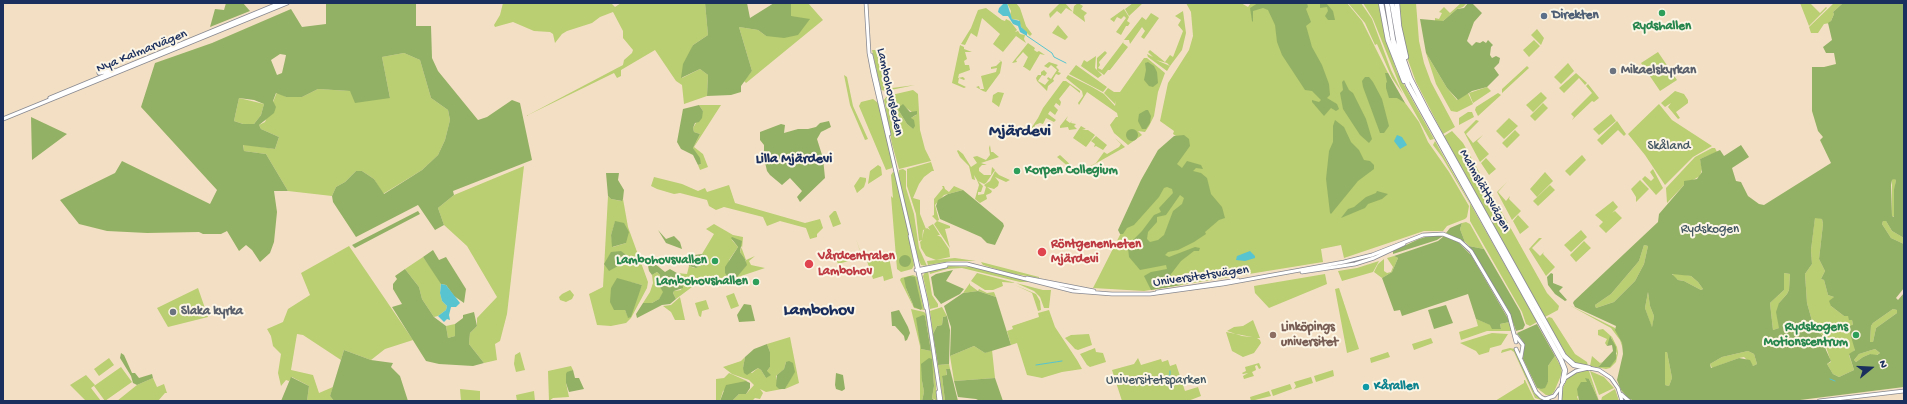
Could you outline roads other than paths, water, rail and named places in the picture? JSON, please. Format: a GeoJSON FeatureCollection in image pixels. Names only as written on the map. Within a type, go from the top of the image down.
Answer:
{"type":"FeatureCollection","features":[{"type":"Feature","properties":{"kind":"highway"},"geometry":{"type":"LineString","coordinates":[[1381,3],[1386,32],[1395,60],[1401,75],[1415,99]]}},
{"type":"Feature","properties":{"kind":"highway","name":"Malmslättsvägen"},"geometry":{"type":"LineString","coordinates":[[1387,3],[1390,27],[1398,56],[1415,99],[1562,362],[1565,370],[1562,383]]}},
{"type":"Feature","properties":{"kind":"highway","name":"Malmslättsvägen"},"geometry":{"type":"LineString","coordinates":[[1392,3],[1400,49],[1418,93],[1565,358],[1574,365],[1589,368]]}},
{"type":"Feature","properties":{"kind":"highway"},"geometry":{"type":"LineString","coordinates":[[1397,3],[1404,49],[1418,93]]}},
{"type":"Feature","properties":{"kind":"main road","name":"Nya Kalmarvägen"},"geometry":{"type":"LineString","coordinates":[[3,118],[280,3]]}},
{"type":"Feature","properties":{"kind":"main road","name":"Nya Kalmarvägen"},"geometry":{"type":"LineString","coordinates":[[3,118],[287,3]]}},
{"type":"Feature","properties":{"kind":"main road","name":"Lambohovsleden"},"geometry":{"type":"LineString","coordinates":[[866,3],[868,39],[887,122],[891,150],[929,318],[940,401]]}},
{"type":"Feature","properties":{"kind":"main road"},"geometry":{"type":"LineString","coordinates":[[99,73],[107,70],[116,70]]}},
{"type":"Feature","properties":{"kind":"main road","name":"Universitetsvägen"},"geometry":{"type":"LineString","coordinates":[[918,271],[958,263],[978,266],[1068,290],[1104,294],[1139,295],[1355,264],[1383,254],[1423,235],[1449,235],[1460,241],[1471,251],[1509,315],[1516,342]]}},
{"type":"Feature","properties":{"kind":"main road","name":"Universitetsvägen"},"geometry":{"type":"LineString","coordinates":[[1515,335],[1521,341]]}},
{"type":"Feature","properties":{"kind":"main road"},"geometry":{"type":"LineString","coordinates":[[1521,358],[1523,345],[1521,341],[1516,342],[1514,345],[1535,390],[1543,398],[1549,401]]}},
{"type":"Feature","properties":{"kind":"main road"},"geometry":{"type":"LineString","coordinates":[[1516,349],[1522,348]]}},
{"type":"Feature","properties":{"kind":"main road"},"geometry":{"type":"LineString","coordinates":[[1543,398],[1554,396],[1562,383],[1574,372],[1589,368],[1599,370],[1609,377],[1615,383],[1622,401]]}},
{"type":"Feature","properties":{"kind":"main road"},"geometry":{"type":"LineString","coordinates":[[1560,401],[1562,383]]}},
{"type":"Feature","properties":{"kind":"main road"},"geometry":{"type":"LineString","coordinates":[[1819,401],[1904,391]]}},
{"type":"Feature","properties":{"kind":"main road"},"geometry":{"type":"LineString","coordinates":[[1620,393],[1629,401]]}},
{"type":"Feature","properties":{"kind":"water"},"geometry":{"type":"Polygon","coordinates":[[[1004,3],[1007,3],[1012,19],[1020,21],[1021,27],[1027,32],[1027,36],[1020,32],[1018,26],[1013,24],[1008,16],[1003,16],[998,12],[999,8],[1004,3]]]}},
{"type":"Feature","properties":{"kind":"water"},"geometry":{"type":"Polygon","coordinates":[[[1397,135],[1402,137],[1407,145],[1400,149],[1394,141],[1397,135]]]}},
{"type":"Feature","properties":{"kind":"water"},"geometry":{"type":"Polygon","coordinates":[[[1250,251],[1255,258],[1245,261],[1236,260],[1237,256],[1250,251]]]}},
{"type":"Feature","properties":{"kind":"water"},"geometry":{"type":"Polygon","coordinates":[[[441,284],[446,285],[460,303],[456,307],[451,307],[449,315],[450,320],[447,319],[444,322],[438,316],[446,310],[447,306],[442,301],[440,293],[441,284]]]}},
{"type":"Feature","properties":{"kind":"waterway"},"geometry":{"type":"LineString","coordinates":[[1027,36],[1052,53],[1054,57],[1066,63]]}},
{"type":"Feature","properties":{"kind":"waterway"},"geometry":{"type":"LineString","coordinates":[[1036,365],[1062,361]]}},
{"type":"Feature","properties":{"kind":"waterway"},"geometry":{"type":"LineString","coordinates":[[1166,384],[1166,377],[1170,375],[1170,371]]}},
{"type":"Feature","properties":{"kind":"waterway"},"geometry":{"type":"LineString","coordinates":[[1830,379],[1835,381]]}},
{"type":"Feature","properties":{"kind":"place","name":"Rydshallen"},"geometry":{"type":"Point","coordinates":[1662,13]}},
{"type":"Feature","properties":{"kind":"place","name":"Direkten"},"geometry":{"type":"Point","coordinates":[1544,16]}},
{"type":"Feature","properties":{"kind":"place","name":"Mikaelskyrkan"},"geometry":{"type":"Point","coordinates":[1613,71]}},
{"type":"Feature","properties":{"kind":"place","name":"Korpen Collegium"},"geometry":{"type":"Point","coordinates":[1017,171]}},
{"type":"Feature","properties":{"kind":"place","name":"Röntgenenheten Mjärdevi"},"geometry":{"type":"Point","coordinates":[1042,252]}},
{"type":"Feature","properties":{"kind":"place","name":"Lambohovsvallen"},"geometry":{"type":"Point","coordinates":[715,261]}},
{"type":"Feature","properties":{"kind":"place","name":"Vårdcentralen Lambohov"},"geometry":{"type":"Point","coordinates":[809,264]}},
{"type":"Feature","properties":{"kind":"place","name":"Lambohovshallen"},"geometry":{"type":"Point","coordinates":[756,282]}},
{"type":"Feature","properties":{"kind":"place","name":"Slaka kyrka"},"geometry":{"type":"Point","coordinates":[173,312]}},
{"type":"Feature","properties":{"kind":"place","name":"Linköpings universitet"},"geometry":{"type":"Point","coordinates":[1273,335]}},
{"type":"Feature","properties":{"kind":"place","name":"Rydskogens Motionscentrum"},"geometry":{"type":"Point","coordinates":[1856,335]}},
{"type":"Feature","properties":{"kind":"place","name":"Kårallen"},"geometry":{"type":"Point","coordinates":[1366,387]}},
{"type":"Feature","properties":{"kind":"district","name":"Mjärdevi"},"geometry":{"type":"Point","coordinates":[1020,132]}},
{"type":"Feature","properties":{"kind":"district","name":"Lilla Mjärdevi"},"geometry":{"type":"Point","coordinates":[794,160]}},
{"type":"Feature","properties":{"kind":"district","name":"Lambohov"},"geometry":{"type":"Point","coordinates":[819,311]}},
{"type":"Feature","properties":{"kind":"park label","name":"Skåland"},"geometry":{"type":"Point","coordinates":[1669,147]}},
{"type":"Feature","properties":{"kind":"park label","name":"Rydskogen"},"geometry":{"type":"Point","coordinates":[1710,230]}},
{"type":"Feature","properties":{"kind":"park label","name":"Universitetsparken"},"geometry":{"type":"Point","coordinates":[1156,381]}}]}
